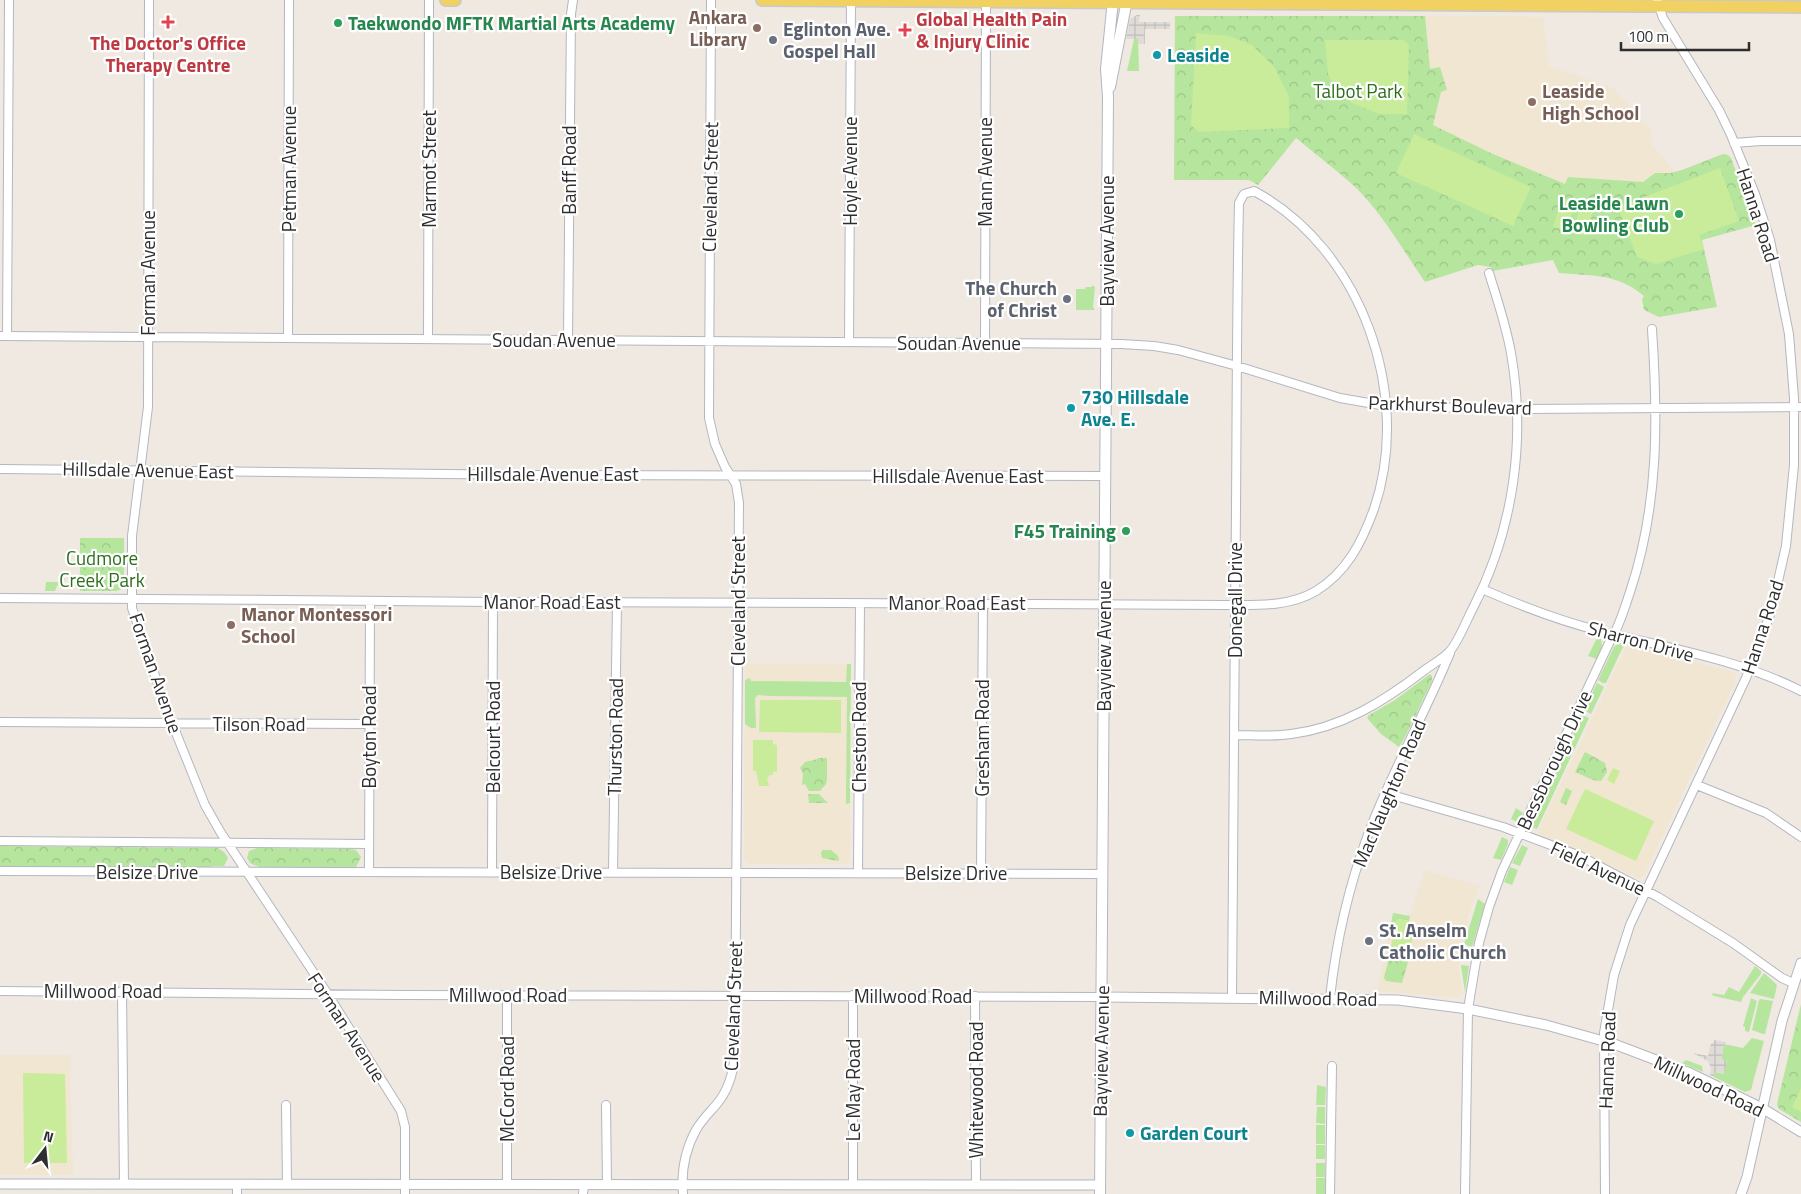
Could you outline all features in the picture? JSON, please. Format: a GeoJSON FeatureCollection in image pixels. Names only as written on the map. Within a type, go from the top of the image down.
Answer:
{"type":"FeatureCollection","features":[{"type":"Feature","properties":{"kind":"main road"},"geometry":{"type":"LineString","coordinates":[[446,0],[455,0]]}},
{"type":"Feature","properties":{"kind":"main road"},"geometry":{"type":"LineString","coordinates":[[762,0],[1658,3],[1801,7]]}},
{"type":"Feature","properties":{"kind":"main road","name":"Bayview Avenue"},"geometry":{"type":"LineString","coordinates":[[1100,1190],[1107,344],[1108,97],[1106,69],[1113,1]]}},
{"type":"Feature","properties":{"kind":"main road","name":"Bayview Avenue"},"geometry":{"type":"LineString","coordinates":[[1108,97],[1126,1]]}},
{"type":"Feature","properties":{"kind":"street"},"geometry":{"type":"LineString","coordinates":[[4,336],[9,0]]}},
{"type":"Feature","properties":{"kind":"street","name":"Forman Avenue"},"geometry":{"type":"LineString","coordinates":[[149,0],[148,407],[132,536],[132,608],[172,723],[205,805],[220,833],[327,993],[401,1111],[405,1128],[405,1194]]}},
{"type":"Feature","properties":{"kind":"street","name":"Petman Avenue"},"geometry":{"type":"LineString","coordinates":[[288,338],[289,0]]}},
{"type":"Feature","properties":{"kind":"street","name":"Marmot Street"},"geometry":{"type":"LineString","coordinates":[[428,339],[429,0]]}},
{"type":"Feature","properties":{"kind":"street","name":"Banff Road"},"geometry":{"type":"LineString","coordinates":[[568,340],[570,32],[573,0]]}},
{"type":"Feature","properties":{"kind":"street","name":"Cleveland Street"},"geometry":{"type":"LineString","coordinates":[[682,1190],[688,1147],[696,1129],[722,1098],[732,1075],[735,1051],[739,503],[736,484],[725,467],[715,444],[709,418],[710,0]]}},
{"type":"Feature","properties":{"kind":"street","name":"Hoyle Avenue"},"geometry":{"type":"LineString","coordinates":[[849,342],[851,0]]}},
{"type":"Feature","properties":{"kind":"street","name":"Mann Avenue"},"geometry":{"type":"LineString","coordinates":[[984,343],[986,2]]}},
{"type":"Feature","properties":{"kind":"street","name":"Hanna Road"},"geometry":{"type":"LineString","coordinates":[[1603,1193],[1605,1042],[1608,1005],[1614,975],[1630,925],[1697,785],[1749,670],[1771,612],[1786,546],[1798,407],[1789,334],[1770,240],[1755,194],[1719,110],[1663,18],[1658,3]]}},
{"type":"Feature","properties":{"kind":"street"},"geometry":{"type":"LineString","coordinates":[[1734,144],[1761,141],[1801,141]]}},
{"type":"Feature","properties":{"kind":"street","name":"Manor Road East"},"geometry":{"type":"LineString","coordinates":[[0,598],[1235,605],[1272,604],[1298,598],[1315,591],[1331,579],[1350,559],[1365,532],[1378,498],[1388,437],[1383,381],[1376,347],[1359,304],[1326,252],[1284,211],[1254,191],[1244,194],[1239,203]]}},
{"type":"Feature","properties":{"kind":"street","name":"Donegall Drive"},"geometry":{"type":"LineString","coordinates":[[1232,997],[1239,203]]}},
{"type":"Feature","properties":{"kind":"street","name":"MacNaughton Road"},"geometry":{"type":"LineString","coordinates":[[1330,998],[1344,915],[1368,833],[1451,651],[1482,589],[1506,522],[1512,492],[1517,438],[1517,408],[1511,353],[1489,273]]}},
{"type":"Feature","properties":{"kind":"street","name":"Bessborough Drive"},"geometry":{"type":"LineString","coordinates":[[1465,1194],[1468,1009],[1479,944],[1489,907],[1502,871],[1614,634],[1634,579],[1646,528],[1656,454],[1652,329]]}},
{"type":"Feature","properties":{"kind":"street","name":"Soudan Avenue"},"geometry":{"type":"LineString","coordinates":[[4,336],[1107,344]]}},
{"type":"Feature","properties":{"kind":"street","name":"Parkhurst Boulevard"},"geometry":{"type":"LineString","coordinates":[[1107,344],[1154,346],[1178,350],[1340,398],[1386,406],[1517,408],[1798,407]]}},
{"type":"Feature","properties":{"kind":"street","name":"Hillsdale Avenue East"},"geometry":{"type":"LineString","coordinates":[[0,469],[537,475],[1106,476]]}},
{"type":"Feature","properties":{"kind":"street","name":"Sharron Drive"},"geometry":{"type":"LineString","coordinates":[[1482,589],[1542,614],[1749,670],[1801,691]]}},
{"type":"Feature","properties":{"kind":"street","name":"Boyton Road"},"geometry":{"type":"LineString","coordinates":[[369,872],[370,601]]}},
{"type":"Feature","properties":{"kind":"street","name":"Belcourt Road"},"geometry":{"type":"LineString","coordinates":[[492,872],[493,602]]}},
{"type":"Feature","properties":{"kind":"street","name":"Thurston Road"},"geometry":{"type":"LineString","coordinates":[[613,872],[617,602]]}},
{"type":"Feature","properties":{"kind":"street","name":"Cheston Road"},"geometry":{"type":"LineString","coordinates":[[858,872],[860,603]]}},
{"type":"Feature","properties":{"kind":"street","name":"Gresham Road"},"geometry":{"type":"LineString","coordinates":[[982,873],[983,603]]}},
{"type":"Feature","properties":{"kind":"street"},"geometry":{"type":"LineString","coordinates":[[1234,735],[1290,734],[1320,728],[1349,718],[1384,700],[1451,651]]}},
{"type":"Feature","properties":{"kind":"street","name":"Tilson Road"},"geometry":{"type":"LineString","coordinates":[[0,722],[369,724]]}},
{"type":"Feature","properties":{"kind":"street"},"geometry":{"type":"LineString","coordinates":[[1697,785],[1766,813],[1801,837]]}},
{"type":"Feature","properties":{"kind":"street","name":"Field Avenue"},"geometry":{"type":"LineString","coordinates":[[1385,793],[1520,833],[1580,856],[1646,890],[1733,943],[1782,978],[1793,983]]}},
{"type":"Feature","properties":{"kind":"street","name":"Belsize Drive"},"geometry":{"type":"LineString","coordinates":[[0,841],[369,844]]}},
{"type":"Feature","properties":{"kind":"street","name":"Belsize Drive"},"geometry":{"type":"LineString","coordinates":[[0,871],[1103,874]]}},
{"type":"Feature","properties":{"kind":"street"},"geometry":{"type":"LineString","coordinates":[[1741,1194],[1747,1177],[1782,1021],[1801,963]]}},
{"type":"Feature","properties":{"kind":"street","name":"Millwood Road"},"geometry":{"type":"LineString","coordinates":[[0,991],[507,995],[1232,997],[1398,1000],[1468,1009],[1546,1024],[1605,1042],[1690,1073],[1762,1108],[1801,1132]]}},
{"type":"Feature","properties":{"kind":"street"},"geometry":{"type":"LineString","coordinates":[[122,991],[124,1184]]}},
{"type":"Feature","properties":{"kind":"street","name":"McCord Road"},"geometry":{"type":"LineString","coordinates":[[507,995],[507,1184]]}},
{"type":"Feature","properties":{"kind":"street","name":"Le May Road"},"geometry":{"type":"LineString","coordinates":[[853,995],[853,1184]]}},
{"type":"Feature","properties":{"kind":"street","name":"Whitewood Road"},"geometry":{"type":"LineString","coordinates":[[975,996],[976,1184]]}},
{"type":"Feature","properties":{"kind":"street"},"geometry":{"type":"LineString","coordinates":[[1330,1194],[1332,1066]]}},
{"type":"Feature","properties":{"kind":"street"},"geometry":{"type":"LineString","coordinates":[[286,1105],[287,1184]]}},
{"type":"Feature","properties":{"kind":"street"},"geometry":{"type":"LineString","coordinates":[[606,1105],[607,1184]]}},
{"type":"Feature","properties":{"kind":"street"},"geometry":{"type":"LineString","coordinates":[[0,1184],[607,1184],[682,1190],[853,1184],[976,1184],[1100,1190]]}},
{"type":"Feature","properties":{"kind":"street"},"geometry":{"type":"LineString","coordinates":[[237,1184],[237,1194]]}},
{"type":"Feature","properties":{"kind":"street"},"geometry":{"type":"LineString","coordinates":[[583,1194],[584,1184]]}},
{"type":"Feature","properties":{"kind":"shaded area"},"geometry":{"type":"Polygon","coordinates":[[[1140,15],[1139,22],[1170,22],[1170,29],[1145,29],[1145,44],[1138,44],[1138,39],[1126,39],[1130,19],[1140,15]]]}},
{"type":"Feature","properties":{"kind":"shaded area","name":"Leaside High School"},"geometry":{"type":"Polygon","coordinates":[[[1425,16],[1543,17],[1549,66],[1613,88],[1650,129],[1652,145],[1675,172],[1655,173],[1643,182],[1565,184],[1493,154],[1432,125],[1441,92],[1447,90],[1430,69],[1425,16]]]}},
{"type":"Feature","properties":{"kind":"shaded area"},"geometry":{"type":"Polygon","coordinates":[[[1627,645],[1730,671],[1735,674],[1736,680],[1645,873],[1640,879],[1582,852],[1538,835],[1538,831],[1627,645]]]}},
{"type":"Feature","properties":{"kind":"shaded area"},"geometry":{"type":"Polygon","coordinates":[[[745,664],[851,664],[850,858],[847,864],[751,864],[744,860],[745,664]]]}},
{"type":"Feature","properties":{"kind":"shaded area"},"geometry":{"type":"Polygon","coordinates":[[[1425,870],[1480,886],[1468,916],[1461,951],[1459,970],[1462,992],[1459,998],[1378,991],[1393,913],[1410,916],[1425,870]]]}},
{"type":"Feature","properties":{"kind":"shaded area"},"geometry":{"type":"Polygon","coordinates":[[[1714,1040],[1725,1042],[1721,1059],[1727,1060],[1724,1074],[1715,1072],[1714,1077],[1710,1075],[1711,1068],[1708,1061],[1693,1053],[1708,1056],[1711,1043],[1714,1040]]]}},
{"type":"Feature","properties":{"kind":"shaded area"},"geometry":{"type":"Polygon","coordinates":[[[0,1055],[70,1055],[73,1175],[0,1175],[0,1055]]]}},
{"type":"Feature","properties":{"kind":"green space","name":"Talbot Park"},"geometry":{"type":"Polygon","coordinates":[[[1175,16],[1425,16],[1430,69],[1440,67],[1447,90],[1441,92],[1433,125],[1493,154],[1565,184],[1568,177],[1643,182],[1655,173],[1670,173],[1723,154],[1728,155],[1731,158],[1756,225],[1702,240],[1717,307],[1659,317],[1644,310],[1642,299],[1644,296],[1624,283],[1604,277],[1559,273],[1553,260],[1493,271],[1491,267],[1478,265],[1425,282],[1373,206],[1352,184],[1296,138],[1258,185],[1249,180],[1174,180],[1175,16]]]}},
{"type":"Feature","properties":{"kind":"green space"},"geometry":{"type":"Polygon","coordinates":[[[1196,33],[1229,36],[1252,45],[1275,68],[1289,97],[1289,128],[1198,132],[1191,125],[1196,33]]]}},
{"type":"Feature","properties":{"kind":"green space"},"geometry":{"type":"Polygon","coordinates":[[[1134,39],[1138,39],[1139,71],[1127,71],[1134,39]]]}},
{"type":"Feature","properties":{"kind":"green space"},"geometry":{"type":"Polygon","coordinates":[[[1325,40],[1403,40],[1409,45],[1407,114],[1379,114],[1352,103],[1334,86],[1328,73],[1325,40]]]}},
{"type":"Feature","properties":{"kind":"green space"},"geometry":{"type":"Polygon","coordinates":[[[1414,134],[1531,187],[1513,226],[1396,173],[1414,134]]]}},
{"type":"Feature","properties":{"kind":"green space","name":"Leaside Lawn Bowling Club"},"geometry":{"type":"Polygon","coordinates":[[[1720,168],[1739,221],[1699,235],[1704,249],[1656,264],[1637,257],[1618,207],[1720,168]]]}},
{"type":"Feature","properties":{"kind":"green space"},"geometry":{"type":"Polygon","coordinates":[[[1562,198],[1575,202],[1567,230],[1553,227],[1562,198]]]}},
{"type":"Feature","properties":{"kind":"green space"},"geometry":{"type":"Polygon","coordinates":[[[1581,203],[1594,207],[1586,236],[1573,232],[1581,203]]]}},
{"type":"Feature","properties":{"kind":"green space"},"geometry":{"type":"Polygon","coordinates":[[[1092,285],[1095,287],[1093,307],[1095,310],[1076,310],[1076,289],[1085,289],[1086,287],[1092,287],[1092,285]]]}},
{"type":"Feature","properties":{"kind":"green space","name":"Cudmore Creek Park"},"geometry":{"type":"Polygon","coordinates":[[[80,538],[124,538],[124,582],[122,589],[116,591],[80,591],[80,538]]]}},
{"type":"Feature","properties":{"kind":"green space"},"geometry":{"type":"Polygon","coordinates":[[[58,578],[65,578],[65,580],[57,586],[55,591],[45,591],[46,582],[58,582],[58,578]]]}},
{"type":"Feature","properties":{"kind":"green space"},"geometry":{"type":"Polygon","coordinates":[[[1601,638],[1602,646],[1597,659],[1588,656],[1596,640],[1601,638]]]}},
{"type":"Feature","properties":{"kind":"green space"},"geometry":{"type":"Polygon","coordinates":[[[1620,642],[1623,647],[1606,683],[1603,683],[1598,680],[1614,647],[1620,642]]]}},
{"type":"Feature","properties":{"kind":"green space"},"geometry":{"type":"Polygon","coordinates":[[[847,664],[851,664],[850,803],[846,804],[847,697],[758,695],[755,698],[756,728],[751,728],[745,724],[745,680],[750,678],[751,681],[846,682],[847,664]]]}},
{"type":"Feature","properties":{"kind":"green space"},"geometry":{"type":"Polygon","coordinates":[[[1430,674],[1432,681],[1399,747],[1381,734],[1367,718],[1430,674]]]}},
{"type":"Feature","properties":{"kind":"green space"},"geometry":{"type":"Polygon","coordinates":[[[1597,683],[1604,687],[1591,714],[1584,710],[1597,683]]]}},
{"type":"Feature","properties":{"kind":"green space"},"geometry":{"type":"Polygon","coordinates":[[[760,700],[841,700],[841,733],[759,732],[760,700]]]}},
{"type":"Feature","properties":{"kind":"green space"},"geometry":{"type":"Polygon","coordinates":[[[1582,715],[1589,718],[1537,829],[1531,827],[1532,822],[1582,715]]]}},
{"type":"Feature","properties":{"kind":"green space"},"geometry":{"type":"Polygon","coordinates":[[[753,740],[773,740],[773,744],[777,745],[777,772],[773,772],[773,775],[767,778],[769,786],[759,786],[756,771],[753,771],[753,740]]]}},
{"type":"Feature","properties":{"kind":"green space"},"geometry":{"type":"Polygon","coordinates":[[[1585,752],[1605,763],[1607,772],[1601,781],[1593,780],[1575,772],[1585,752]]]}},
{"type":"Feature","properties":{"kind":"green space"},"geometry":{"type":"Polygon","coordinates":[[[818,758],[827,758],[826,784],[820,791],[809,791],[805,784],[802,785],[803,773],[800,768],[805,762],[818,758]]]}},
{"type":"Feature","properties":{"kind":"green space"},"geometry":{"type":"Polygon","coordinates":[[[1613,768],[1620,771],[1614,784],[1607,780],[1613,768]]]}},
{"type":"Feature","properties":{"kind":"green space"},"geometry":{"type":"Polygon","coordinates":[[[1566,788],[1572,791],[1566,805],[1560,802],[1566,788]]]}},
{"type":"Feature","properties":{"kind":"green space"},"geometry":{"type":"Polygon","coordinates":[[[1585,789],[1654,821],[1636,861],[1566,829],[1585,789]]]}},
{"type":"Feature","properties":{"kind":"green space"},"geometry":{"type":"Polygon","coordinates":[[[808,794],[819,794],[828,803],[809,803],[808,794]]]}},
{"type":"Feature","properties":{"kind":"green space"},"geometry":{"type":"Polygon","coordinates":[[[1516,808],[1523,813],[1517,822],[1511,819],[1516,808]]]}},
{"type":"Feature","properties":{"kind":"green space"},"geometry":{"type":"Polygon","coordinates":[[[1502,837],[1508,840],[1508,844],[1501,860],[1493,858],[1502,837]]]}},
{"type":"Feature","properties":{"kind":"green space"},"geometry":{"type":"Polygon","coordinates":[[[1522,845],[1528,848],[1520,866],[1512,863],[1522,845]]]}},
{"type":"Feature","properties":{"kind":"green space"},"geometry":{"type":"Polygon","coordinates":[[[0,846],[218,848],[228,858],[224,866],[212,866],[209,868],[0,867],[0,846]]]}},
{"type":"Feature","properties":{"kind":"green space"},"geometry":{"type":"Polygon","coordinates":[[[257,848],[350,849],[356,850],[361,857],[355,869],[261,868],[250,863],[247,858],[249,851],[257,848]]]}},
{"type":"Feature","properties":{"kind":"green space"},"geometry":{"type":"Polygon","coordinates":[[[823,850],[831,850],[838,856],[839,861],[822,858],[821,853],[823,850]]]}},
{"type":"Feature","properties":{"kind":"green space"},"geometry":{"type":"Polygon","coordinates":[[[1510,867],[1518,870],[1512,885],[1504,882],[1510,867]]]}},
{"type":"Feature","properties":{"kind":"green space"},"geometry":{"type":"Polygon","coordinates":[[[1478,899],[1485,904],[1472,947],[1464,944],[1478,899]]]}},
{"type":"Feature","properties":{"kind":"green space"},"geometry":{"type":"Polygon","coordinates":[[[1393,913],[1410,916],[1409,921],[1399,919],[1396,921],[1394,931],[1390,930],[1393,913]]]}},
{"type":"Feature","properties":{"kind":"green space"},"geometry":{"type":"Polygon","coordinates":[[[1399,919],[1413,922],[1415,925],[1408,962],[1389,958],[1396,921],[1399,919]]]}},
{"type":"Feature","properties":{"kind":"green space"},"geometry":{"type":"Polygon","coordinates":[[[1389,958],[1408,962],[1402,983],[1386,981],[1384,978],[1389,958]]]}},
{"type":"Feature","properties":{"kind":"green space"},"geometry":{"type":"Polygon","coordinates":[[[1461,965],[1469,966],[1465,992],[1461,965]]]}},
{"type":"Feature","properties":{"kind":"green space"},"geometry":{"type":"Polygon","coordinates":[[[1755,966],[1761,971],[1761,974],[1741,1002],[1714,996],[1711,993],[1724,995],[1729,987],[1739,992],[1755,966]]]}},
{"type":"Feature","properties":{"kind":"green space"},"geometry":{"type":"Polygon","coordinates":[[[1764,973],[1777,985],[1774,999],[1750,993],[1764,973]]]}},
{"type":"Feature","properties":{"kind":"green space"},"geometry":{"type":"Polygon","coordinates":[[[1751,998],[1757,1001],[1749,1032],[1745,1031],[1743,1026],[1751,998]]]}},
{"type":"Feature","properties":{"kind":"green space"},"geometry":{"type":"Polygon","coordinates":[[[1760,999],[1773,1001],[1765,1034],[1752,1030],[1760,999]]]}},
{"type":"Feature","properties":{"kind":"green space"},"geometry":{"type":"Polygon","coordinates":[[[1801,1004],[1801,1122],[1779,1109],[1777,1104],[1801,1004]]]}},
{"type":"Feature","properties":{"kind":"green space"},"geometry":{"type":"Polygon","coordinates":[[[1752,1038],[1764,1041],[1751,1090],[1745,1092],[1714,1077],[1715,1072],[1724,1074],[1721,1059],[1724,1044],[1743,1048],[1752,1038]]]}},
{"type":"Feature","properties":{"kind":"green space"},"geometry":{"type":"Polygon","coordinates":[[[1686,1060],[1702,1066],[1703,1072],[1682,1063],[1686,1060]]]}},
{"type":"Feature","properties":{"kind":"green space"},"geometry":{"type":"Polygon","coordinates":[[[23,1073],[65,1074],[67,1163],[24,1163],[23,1073]]]}},
{"type":"Feature","properties":{"kind":"green space"},"geometry":{"type":"Polygon","coordinates":[[[1317,1085],[1326,1087],[1325,1105],[1316,1105],[1317,1085]]]}},
{"type":"Feature","properties":{"kind":"green space"},"geometry":{"type":"Polygon","coordinates":[[[1801,1088],[1801,1112],[1792,1107],[1801,1088]]]}},
{"type":"Feature","properties":{"kind":"green space"},"geometry":{"type":"Polygon","coordinates":[[[1317,1107],[1325,1107],[1325,1124],[1316,1123],[1317,1107]]]}},
{"type":"Feature","properties":{"kind":"green space"},"geometry":{"type":"Polygon","coordinates":[[[1316,1125],[1325,1125],[1325,1144],[1316,1144],[1316,1125]]]}},
{"type":"Feature","properties":{"kind":"green space"},"geometry":{"type":"Polygon","coordinates":[[[1316,1145],[1325,1145],[1325,1159],[1316,1159],[1316,1145]]]}},
{"type":"Feature","properties":{"kind":"green space"},"geometry":{"type":"Polygon","coordinates":[[[1316,1163],[1325,1163],[1325,1177],[1316,1177],[1316,1163]]]}},
{"type":"Feature","properties":{"kind":"green space"},"geometry":{"type":"Polygon","coordinates":[[[1316,1178],[1325,1178],[1325,1194],[1316,1194],[1316,1178]]]}},
{"type":"Feature","properties":{"kind":"place","name":"The Doctor's Office Therapy Centre"},"geometry":{"type":"Point","coordinates":[168,22]}},
{"type":"Feature","properties":{"kind":"place","name":"Taekwondo MFTK Martial Arts Academy"},"geometry":{"type":"Point","coordinates":[338,23]}},
{"type":"Feature","properties":{"kind":"place","name":"Ankara Library"},"geometry":{"type":"Point","coordinates":[757,28]}},
{"type":"Feature","properties":{"kind":"place","name":"Global Health Pain & Injury Clinic"},"geometry":{"type":"Point","coordinates":[905,30]}},
{"type":"Feature","properties":{"kind":"place","name":"Eglinton Ave. Gospel Hall"},"geometry":{"type":"Point","coordinates":[773,40]}},
{"type":"Feature","properties":{"kind":"place","name":"Leaside"},"geometry":{"type":"Point","coordinates":[1157,55]}},
{"type":"Feature","properties":{"kind":"place","name":"Leaside High School"},"geometry":{"type":"Point","coordinates":[1532,102]}},
{"type":"Feature","properties":{"kind":"place","name":"Leaside Lawn Bowling Club"},"geometry":{"type":"Point","coordinates":[1679,214]}},
{"type":"Feature","properties":{"kind":"place","name":"The Church of Christ"},"geometry":{"type":"Point","coordinates":[1067,299]}},
{"type":"Feature","properties":{"kind":"place","name":"730 Hillsdale Ave. E."},"geometry":{"type":"Point","coordinates":[1071,408]}},
{"type":"Feature","properties":{"kind":"place","name":"F45 Training"},"geometry":{"type":"Point","coordinates":[1126,531]}},
{"type":"Feature","properties":{"kind":"place","name":"Manor Montessori School"},"geometry":{"type":"Point","coordinates":[231,625]}},
{"type":"Feature","properties":{"kind":"place","name":"St. Anselm Catholic Church"},"geometry":{"type":"Point","coordinates":[1369,941]}},
{"type":"Feature","properties":{"kind":"place","name":"Garden Court"},"geometry":{"type":"Point","coordinates":[1130,1133]}}]}
